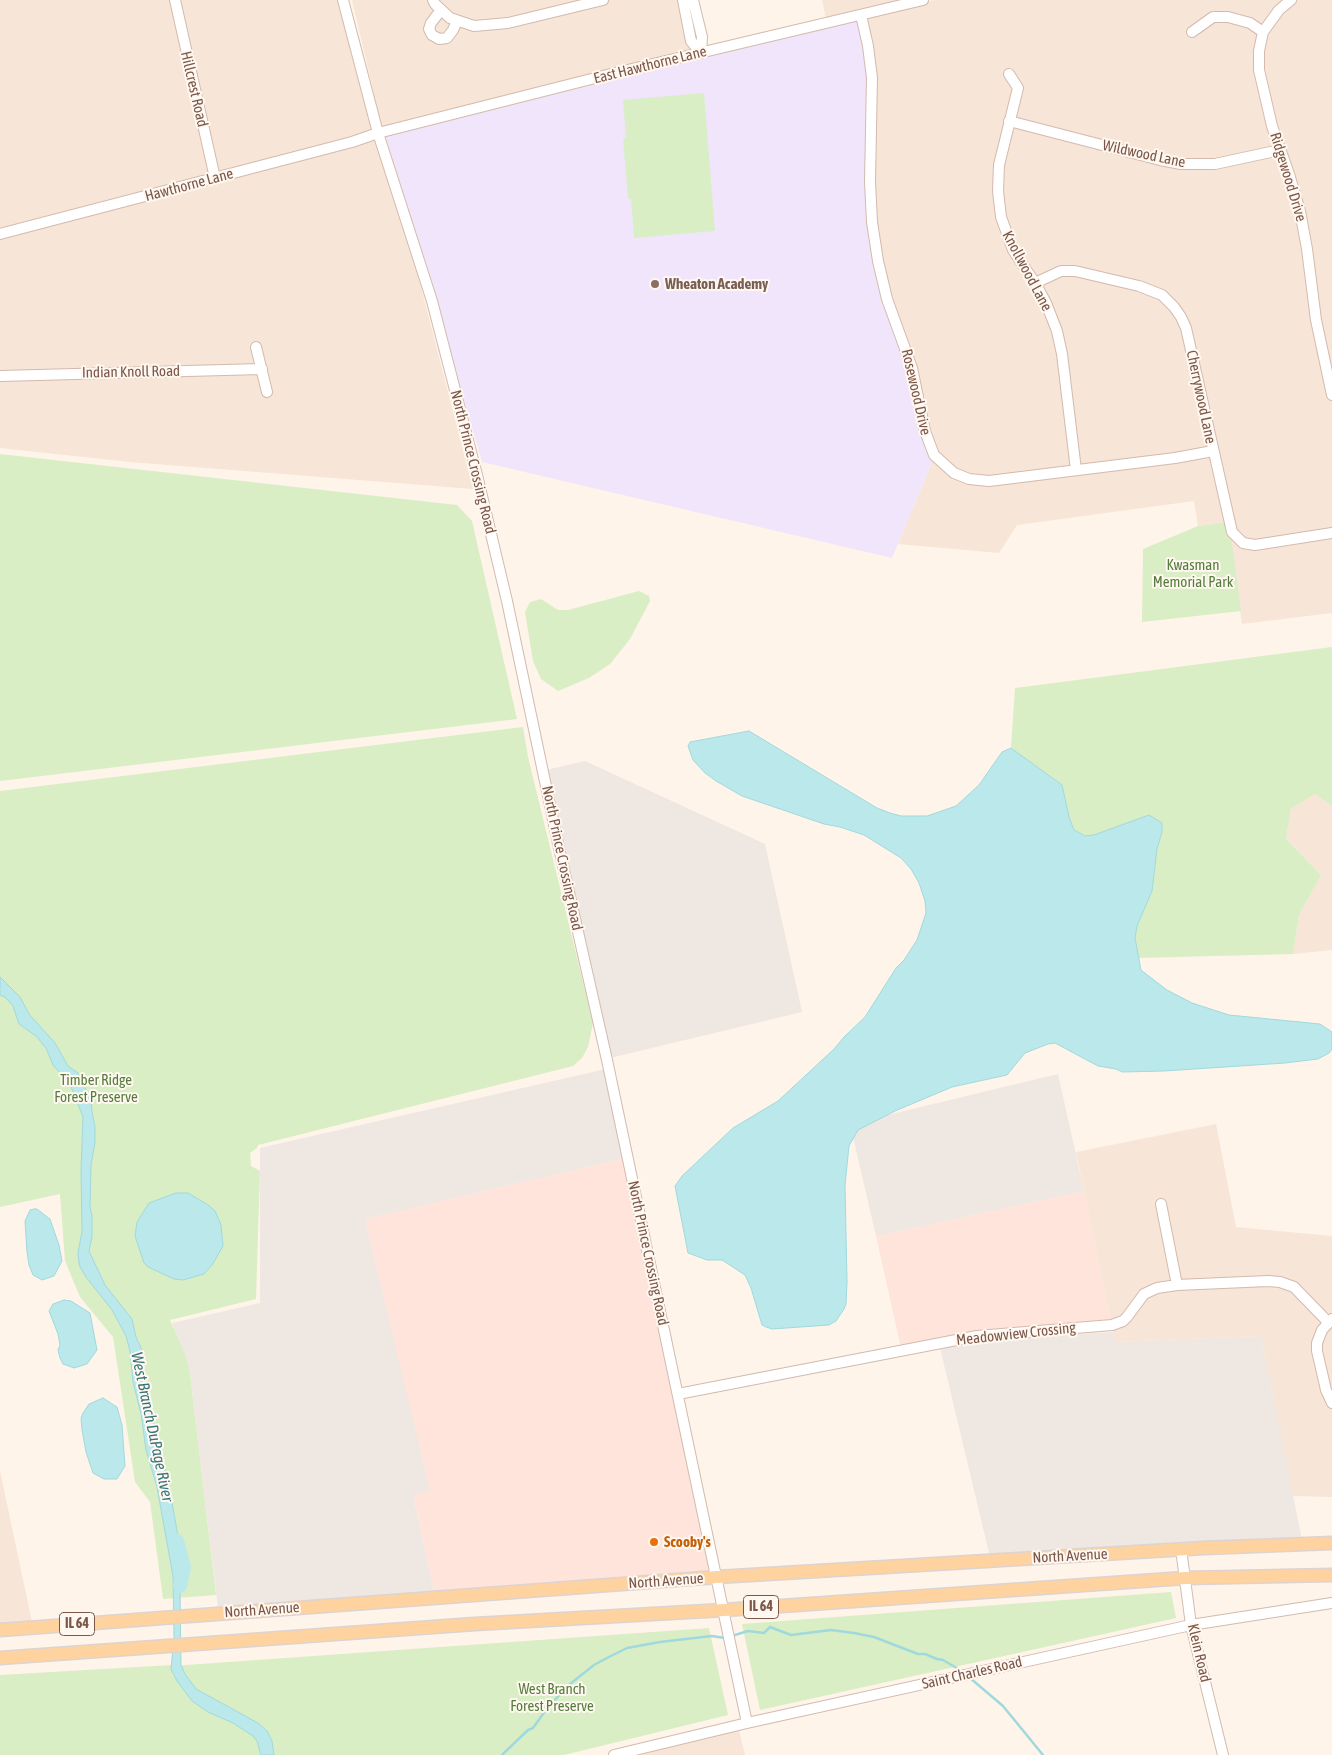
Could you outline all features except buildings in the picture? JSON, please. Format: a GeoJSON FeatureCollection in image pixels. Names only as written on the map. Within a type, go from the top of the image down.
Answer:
{"type":"FeatureCollection","features":[{"type":"Feature","properties":{"kind":"main road","name":"North Avenue"},"geometry":{"type":"LineString","coordinates":[[0,1630],[717,1577],[1180,1549],[1332,1543]]}},
{"type":"Feature","properties":{"kind":"main road","name":"North Avenue"},"geometry":{"type":"LineString","coordinates":[[0,1658],[465,1625],[724,1610],[1185,1578],[1332,1575]]}},
{"type":"Feature","properties":{"kind":"street","name":"Hillcrest Road"},"geometry":{"type":"LineString","coordinates":[[175,0],[215,178]]}},
{"type":"Feature","properties":{"kind":"street","name":"North Prince Crossing Road"},"geometry":{"type":"LineString","coordinates":[[343,0],[378,133],[434,310],[507,600],[559,848],[607,1060],[747,1724]]}},
{"type":"Feature","properties":{"kind":"street"},"geometry":{"type":"LineString","coordinates":[[433,0],[441,10],[453,19],[474,26],[508,23],[603,0]]}},
{"type":"Feature","properties":{"kind":"street"},"geometry":{"type":"LineString","coordinates":[[683,0],[682,5],[691,41],[701,53]]}},
{"type":"Feature","properties":{"kind":"street"},"geometry":{"type":"LineString","coordinates":[[693,0],[702,37],[701,53]]}},
{"type":"Feature","properties":{"kind":"street","name":"East Hawthorne Lane"},"geometry":{"type":"LineString","coordinates":[[378,133],[923,0]]}},
{"type":"Feature","properties":{"kind":"street","name":"Ridgewood Drive"},"geometry":{"type":"LineString","coordinates":[[1291,0],[1279,10],[1264,32],[1259,51],[1259,70],[1267,109],[1295,192],[1303,223],[1316,320],[1332,395]]}},
{"type":"Feature","properties":{"kind":"street"},"geometry":{"type":"LineString","coordinates":[[441,10],[430,26],[430,33],[435,38],[443,40],[447,38],[453,19]]}},
{"type":"Feature","properties":{"kind":"street","name":"Rosewood Drive"},"geometry":{"type":"LineString","coordinates":[[861,14],[872,78],[870,181],[872,222],[878,261],[887,299],[912,368],[925,432],[930,447],[942,463],[954,473],[979,480],[1175,458],[1213,451]]}},
{"type":"Feature","properties":{"kind":"street"},"geometry":{"type":"LineString","coordinates":[[1192,32],[1213,17],[1228,17],[1250,23],[1264,32]]}},
{"type":"Feature","properties":{"kind":"street","name":"Knollwood Lane"},"geometry":{"type":"LineString","coordinates":[[1009,74],[1018,88],[999,165],[999,201],[1006,232],[1013,250],[1035,283],[1051,316],[1060,344],[1076,470]]}},
{"type":"Feature","properties":{"kind":"street","name":"Wildwood Lane"},"geometry":{"type":"LineString","coordinates":[[1010,121],[1181,164],[1215,164],[1280,150]]}},
{"type":"Feature","properties":{"kind":"street","name":"Hawthorne Lane"},"geometry":{"type":"LineString","coordinates":[[0,234],[352,142],[378,133]]}},
{"type":"Feature","properties":{"kind":"street","name":"Cherrywood Lane"},"geometry":{"type":"LineString","coordinates":[[1035,283],[1061,271],[1075,270],[1139,286],[1162,296],[1174,307],[1186,328],[1230,528],[1240,541],[1248,544],[1332,534]]}},
{"type":"Feature","properties":{"kind":"street"},"geometry":{"type":"LineString","coordinates":[[256,346],[267,392]]}},
{"type":"Feature","properties":{"kind":"street","name":"Indian Knoll Road"},"geometry":{"type":"LineString","coordinates":[[0,376],[262,369]]}},
{"type":"Feature","properties":{"kind":"street"},"geometry":{"type":"LineString","coordinates":[[1161,1204],[1177,1284]]}},
{"type":"Feature","properties":{"kind":"street","name":"Meadowview Crossing"},"geometry":{"type":"LineString","coordinates":[[678,1394],[977,1336],[1112,1324],[1127,1317],[1144,1294],[1157,1288],[1177,1284],[1280,1282],[1294,1287],[1330,1320]]}},
{"type":"Feature","properties":{"kind":"street"},"geometry":{"type":"LineString","coordinates":[[1330,1320],[1322,1330],[1318,1351],[1326,1390],[1332,1403]]}},
{"type":"Feature","properties":{"kind":"street","name":"Klein Road"},"geometry":{"type":"LineString","coordinates":[[1180,1549],[1192,1625],[1223,1755]]}},
{"type":"Feature","properties":{"kind":"street","name":"Saint Charles Road"},"geometry":{"type":"LineString","coordinates":[[614,1755],[645,1752],[747,1724],[1192,1625],[1332,1603]]}},
{"type":"Feature","properties":{"kind":"shaded area"},"geometry":{"type":"Polygon","coordinates":[[[0,0],[347,0],[473,489],[130,462],[0,448],[0,0]]]}},
{"type":"Feature","properties":{"kind":"shaded area"},"geometry":{"type":"Polygon","coordinates":[[[352,0],[695,0],[707,47],[382,128],[352,0]]]}},
{"type":"Feature","properties":{"kind":"shaded area"},"geometry":{"type":"Polygon","coordinates":[[[822,0],[903,0],[826,19],[822,0]]]}},
{"type":"Feature","properties":{"kind":"shaded area"},"geometry":{"type":"Polygon","coordinates":[[[934,0],[1332,0],[1332,613],[1242,624],[1228,522],[1198,526],[1194,501],[1017,525],[999,553],[898,544],[933,460],[876,270],[858,18],[934,0]]]}},
{"type":"Feature","properties":{"kind":"shaded area","name":"Wheaton Academy"},"geometry":{"type":"Polygon","coordinates":[[[858,18],[867,51],[870,218],[933,460],[892,558],[482,462],[434,298],[383,137],[858,18]]]}},
{"type":"Feature","properties":{"kind":"shaded area"},"geometry":{"type":"Polygon","coordinates":[[[585,761],[765,844],[802,1012],[610,1058],[546,770],[585,761]]]}},
{"type":"Feature","properties":{"kind":"shaded area"},"geometry":{"type":"Polygon","coordinates":[[[1315,794],[1332,806],[1332,950],[1293,954],[1299,915],[1321,875],[1286,839],[1291,809],[1315,794]]]}},
{"type":"Feature","properties":{"kind":"shaded area"},"geometry":{"type":"Polygon","coordinates":[[[606,1069],[625,1158],[365,1219],[430,1491],[413,1495],[435,1595],[218,1609],[190,1374],[172,1323],[260,1303],[260,1148],[606,1069]]]}},
{"type":"Feature","properties":{"kind":"shaded area"},"geometry":{"type":"Polygon","coordinates":[[[1058,1074],[1084,1191],[876,1236],[850,1124],[1058,1074]]]}},
{"type":"Feature","properties":{"kind":"shaded area"},"geometry":{"type":"Polygon","coordinates":[[[1216,1124],[1236,1227],[1332,1236],[1332,1497],[1293,1496],[1261,1336],[1115,1342],[1076,1152],[1216,1124]]]}},
{"type":"Feature","properties":{"kind":"shaded area"},"geometry":{"type":"Polygon","coordinates":[[[625,1158],[713,1574],[435,1595],[413,1494],[429,1491],[365,1219],[625,1158]]]}},
{"type":"Feature","properties":{"kind":"shaded area"},"geometry":{"type":"Polygon","coordinates":[[[1084,1191],[1111,1322],[991,1330],[901,1348],[876,1236],[1084,1191]]]}},
{"type":"Feature","properties":{"kind":"shaded area"},"geometry":{"type":"Polygon","coordinates":[[[1113,1332],[1115,1342],[1261,1336],[1302,1540],[990,1557],[940,1348],[986,1339],[1113,1332]]]}},
{"type":"Feature","properties":{"kind":"shaded area"},"geometry":{"type":"Polygon","coordinates":[[[0,1471],[32,1622],[0,1624],[0,1471]]]}},
{"type":"Feature","properties":{"kind":"shaded area"},"geometry":{"type":"Polygon","coordinates":[[[739,1730],[745,1755],[636,1755],[739,1730]]]}},
{"type":"Feature","properties":{"kind":"green space"},"geometry":{"type":"Polygon","coordinates":[[[704,93],[715,231],[634,238],[631,199],[628,199],[623,139],[626,138],[623,100],[704,93]]]}},
{"type":"Feature","properties":{"kind":"green space"},"geometry":{"type":"Polygon","coordinates":[[[0,454],[457,505],[472,521],[517,719],[0,781],[0,454]]]}},
{"type":"Feature","properties":{"kind":"green space","name":"Kwasman Memorial Park"},"geometry":{"type":"Polygon","coordinates":[[[1229,522],[1241,611],[1142,622],[1143,549],[1198,526],[1229,522]]]}},
{"type":"Feature","properties":{"kind":"green space"},"geometry":{"type":"Polygon","coordinates":[[[639,591],[649,596],[650,601],[630,639],[610,664],[589,678],[558,691],[541,679],[533,661],[525,612],[530,602],[541,599],[558,610],[568,610],[639,591]]]}},
{"type":"Feature","properties":{"kind":"green space"},"geometry":{"type":"Polygon","coordinates":[[[1332,647],[1332,806],[1315,794],[1291,809],[1286,839],[1321,875],[1299,915],[1293,954],[1137,958],[1135,938],[1137,926],[1152,891],[1157,849],[1162,832],[1085,836],[1074,830],[1062,785],[1011,748],[1015,688],[1332,647]]]}},
{"type":"Feature","properties":{"kind":"green space","name":"Timber Ridge Forest Preserve"},"geometry":{"type":"Polygon","coordinates":[[[523,727],[528,757],[593,1023],[588,1047],[582,1058],[573,1066],[258,1145],[250,1153],[251,1166],[260,1171],[256,1299],[170,1320],[186,1357],[190,1374],[216,1595],[163,1599],[150,1502],[135,1482],[113,1337],[80,1297],[65,1261],[60,1194],[0,1207],[0,791],[523,727]]]}},
{"type":"Feature","properties":{"kind":"green space"},"geometry":{"type":"Polygon","coordinates":[[[1171,1592],[1176,1618],[760,1710],[742,1624],[1171,1592]]]}},
{"type":"Feature","properties":{"kind":"green space","name":"West Branch Forest Preserve"},"geometry":{"type":"Polygon","coordinates":[[[709,1628],[728,1715],[564,1755],[0,1755],[0,1675],[172,1666],[709,1628]]]}},
{"type":"Feature","properties":{"kind":"water"},"geometry":{"type":"Polygon","coordinates":[[[749,731],[877,808],[901,816],[927,816],[956,806],[979,785],[1002,752],[1011,748],[1062,785],[1074,830],[1085,836],[1094,835],[1149,815],[1162,823],[1162,832],[1157,849],[1152,891],[1137,926],[1135,938],[1141,970],[1167,990],[1192,1003],[1229,1015],[1320,1024],[1332,1032],[1332,1049],[1329,1053],[1318,1059],[1285,1063],[1122,1072],[1098,1066],[1055,1043],[1025,1053],[1007,1075],[952,1087],[895,1111],[858,1130],[849,1146],[845,1185],[847,1282],[844,1309],[836,1321],[829,1325],[772,1329],[762,1325],[745,1275],[722,1260],[707,1260],[688,1253],[675,1186],[682,1176],[733,1128],[778,1101],[865,1017],[896,968],[904,960],[917,940],[926,913],[925,901],[919,883],[911,869],[901,858],[864,835],[824,824],[742,796],[705,773],[693,760],[688,746],[690,742],[749,731]]]}},
{"type":"Feature","properties":{"kind":"water"},"geometry":{"type":"Polygon","coordinates":[[[0,977],[20,997],[29,1014],[55,1043],[68,1066],[78,1073],[91,1100],[95,1142],[91,1165],[90,1208],[92,1215],[92,1237],[89,1251],[105,1285],[132,1319],[136,1337],[142,1350],[149,1403],[167,1475],[185,1575],[185,1581],[180,1591],[181,1665],[196,1689],[258,1723],[267,1731],[272,1741],[274,1755],[261,1755],[257,1741],[253,1736],[233,1723],[208,1712],[192,1701],[177,1681],[171,1669],[174,1637],[173,1576],[157,1487],[146,1450],[141,1414],[133,1382],[130,1351],[126,1336],[112,1310],[86,1277],[79,1262],[78,1253],[82,1231],[81,1170],[83,1117],[68,1079],[53,1065],[46,1048],[36,1036],[19,1024],[13,1006],[5,997],[0,995],[0,977]]]}},
{"type":"Feature","properties":{"kind":"water"},"geometry":{"type":"Polygon","coordinates":[[[176,1193],[188,1193],[215,1211],[221,1225],[223,1246],[212,1265],[204,1274],[183,1280],[174,1279],[148,1267],[144,1263],[135,1236],[137,1222],[149,1203],[176,1193]]]}},
{"type":"Feature","properties":{"kind":"water"},"geometry":{"type":"Polygon","coordinates":[[[37,1209],[50,1219],[59,1245],[62,1261],[54,1276],[42,1280],[33,1275],[27,1252],[25,1221],[30,1210],[37,1209]]]}},
{"type":"Feature","properties":{"kind":"water"},"geometry":{"type":"Polygon","coordinates":[[[64,1300],[71,1301],[90,1313],[97,1350],[87,1364],[74,1368],[63,1364],[60,1358],[58,1334],[49,1311],[53,1304],[64,1300]]]}},
{"type":"Feature","properties":{"kind":"water"},"geometry":{"type":"Polygon","coordinates":[[[103,1398],[117,1407],[122,1425],[125,1466],[117,1479],[104,1479],[93,1473],[86,1452],[82,1430],[81,1418],[83,1413],[89,1404],[103,1398]]]}},
{"type":"Feature","properties":{"kind":"waterway","name":"West Branch DuPage River"},"geometry":{"type":"LineString","coordinates":[[177,1541],[184,1567],[180,1586]]}},
{"type":"Feature","properties":{"kind":"waterway"},"geometry":{"type":"LineString","coordinates":[[735,1635],[748,1631],[764,1633],[770,1627],[791,1635],[831,1630],[854,1633],[874,1637],[918,1654],[925,1654],[943,1660],[960,1670]]}},
{"type":"Feature","properties":{"kind":"waterway"},"geometry":{"type":"LineString","coordinates":[[502,1755],[528,1730],[533,1728],[548,1707],[570,1684],[594,1665],[605,1659],[627,1648],[660,1642],[712,1636],[725,1638]]}},
{"type":"Feature","properties":{"kind":"waterway"},"geometry":{"type":"LineString","coordinates":[[970,1678],[1003,1706],[1043,1755]]}},
{"type":"Feature","properties":{"kind":"place","name":"Wheaton Academy"},"geometry":{"type":"Point","coordinates":[655,284]}},
{"type":"Feature","properties":{"kind":"place","name":"Scooby's"},"geometry":{"type":"Point","coordinates":[654,1542]}}]}
